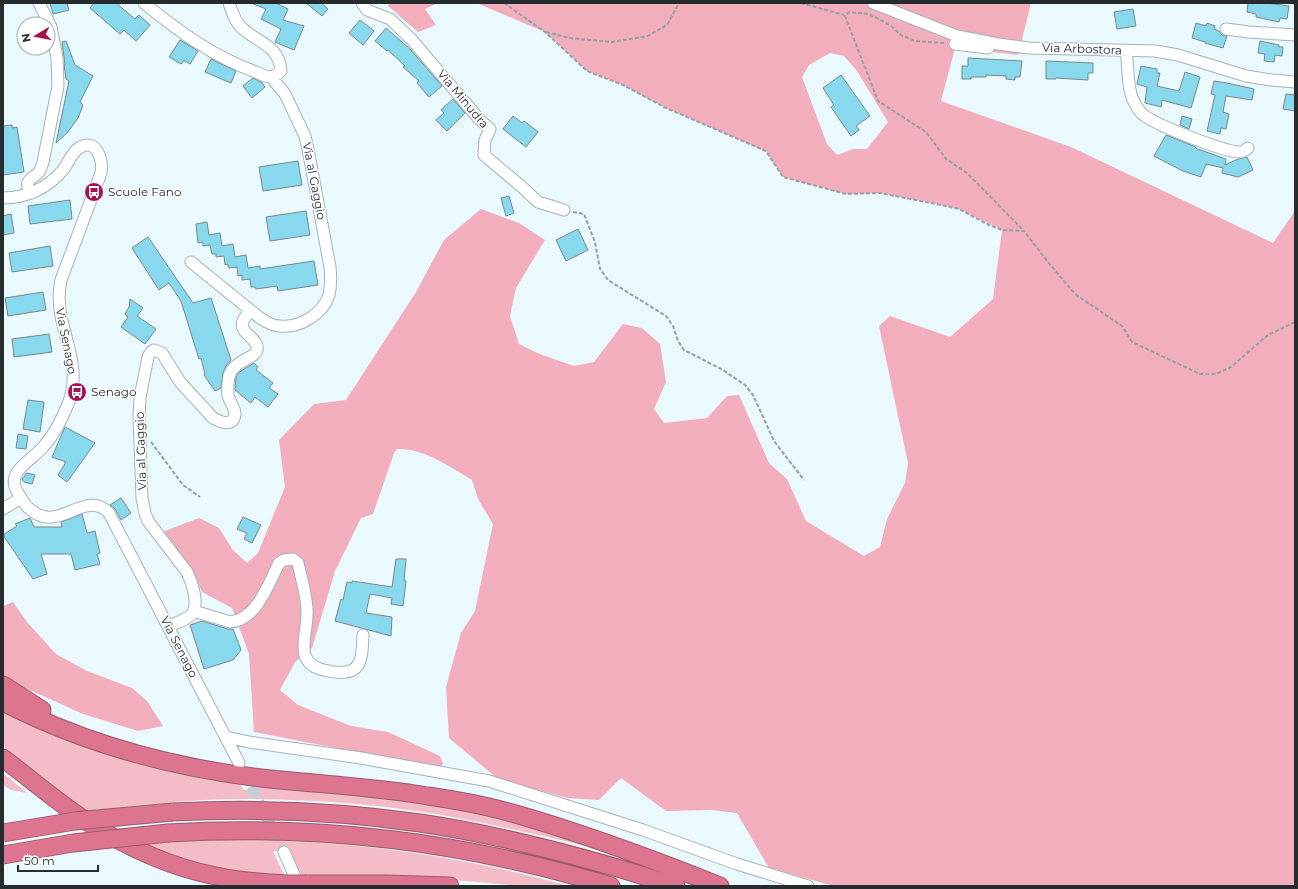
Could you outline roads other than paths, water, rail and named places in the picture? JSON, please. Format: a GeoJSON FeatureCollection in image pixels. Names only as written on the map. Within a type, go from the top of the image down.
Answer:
{"type":"FeatureCollection","features":[{"type":"Feature","properties":{"kind":"highway"},"geometry":{"type":"LineString","coordinates":[[3,685],[45,712],[140,755]]}},
{"type":"Feature","properties":{"kind":"highway"},"geometry":{"type":"LineString","coordinates":[[3,702],[63,729],[112,747],[197,768],[252,777],[396,791],[482,806],[538,820],[630,851],[720,886]]}},
{"type":"Feature","properties":{"kind":"highway"},"geometry":{"type":"LineString","coordinates":[[3,758],[83,818],[134,848],[188,869],[243,881],[298,885],[386,884],[450,886]]}},
{"type":"Feature","properties":{"kind":"highway"},"geometry":{"type":"LineString","coordinates":[[3,833],[82,820],[172,812],[237,810],[364,816],[419,823],[532,845],[676,886]]}},
{"type":"Feature","properties":{"kind":"highway"},"geometry":{"type":"LineString","coordinates":[[3,855],[44,847],[101,839],[168,833],[215,830],[271,830],[330,833],[386,838],[478,853],[549,869],[611,886]]}},
{"type":"Feature","properties":{"kind":"street"},"geometry":{"type":"LineString","coordinates":[[32,194],[28,189],[28,183],[30,179],[39,173],[43,162],[58,86],[57,58],[51,27],[39,3]]}},
{"type":"Feature","properties":{"kind":"street"},"geometry":{"type":"LineString","coordinates":[[144,3],[197,43],[244,68],[271,77],[278,74],[281,71],[280,63],[270,46],[241,27],[234,17],[229,3]]}},
{"type":"Feature","properties":{"kind":"street","name":"Via Minudra"},"geometry":{"type":"LineString","coordinates":[[362,3],[368,10],[390,19],[412,40],[480,120],[490,129],[485,140],[484,155],[538,202],[564,210]]}},
{"type":"Feature","properties":{"kind":"street","name":"Via Arbostora"},"geometry":{"type":"LineString","coordinates":[[873,3],[957,36],[998,44],[1029,48],[1155,51],[1178,55],[1246,76],[1295,82]]}},
{"type":"Feature","properties":{"kind":"street"},"geometry":{"type":"LineString","coordinates":[[1226,29],[1295,35]]}},
{"type":"Feature","properties":{"kind":"street"},"geometry":{"type":"LineString","coordinates":[[955,44],[993,49],[998,44]]}},
{"type":"Feature","properties":{"kind":"street"},"geometry":{"type":"LineString","coordinates":[[1126,51],[1131,96],[1136,106],[1146,117],[1190,137],[1223,149],[1241,152],[1248,148]]}},
{"type":"Feature","properties":{"kind":"street","name":"Via al Gaggio"},"geometry":{"type":"LineString","coordinates":[[191,262],[250,311],[269,323],[280,326],[293,325],[305,321],[315,315],[322,308],[328,296],[331,282],[329,260],[305,136],[285,94],[271,77]]}},
{"type":"Feature","properties":{"kind":"street","name":"Via Senago"},"geometry":{"type":"LineString","coordinates":[[32,194],[48,184],[62,171],[78,149],[90,145],[99,152],[102,165],[101,172],[61,280],[60,288],[59,305],[61,320],[72,359],[74,378],[73,390],[56,431],[42,450],[18,470],[14,483],[16,492],[31,510],[40,515],[52,517],[60,516],[88,505],[97,505],[106,509],[169,626],[239,763]]}},
{"type":"Feature","properties":{"kind":"street"},"geometry":{"type":"LineString","coordinates":[[3,198],[32,194]]}},
{"type":"Feature","properties":{"kind":"street","name":"Via al Gaggio"},"geometry":{"type":"LineString","coordinates":[[194,611],[195,604],[192,581],[187,572],[148,521],[145,513],[142,498],[139,427],[140,397],[148,357],[154,350],[162,353],[180,382],[213,418],[220,422],[231,422],[235,413],[228,396],[229,376],[238,362],[255,354],[258,347],[244,331],[242,326],[243,321],[250,311]]}},
{"type":"Feature","properties":{"kind":"street"},"geometry":{"type":"LineString","coordinates":[[3,509],[21,498]]}},
{"type":"Feature","properties":{"kind":"street"},"geometry":{"type":"LineString","coordinates":[[169,626],[190,616],[194,611],[230,622],[236,622],[243,619],[250,615],[257,606],[280,563],[284,560],[293,559],[298,563],[306,604],[307,613],[303,649],[306,659],[310,664],[315,668],[328,671],[344,672],[356,668],[360,663],[363,635]]}},
{"type":"Feature","properties":{"kind":"street"},"geometry":{"type":"LineString","coordinates":[[226,737],[248,742],[361,758],[489,781],[643,830],[751,869],[808,886]]}},
{"type":"Feature","properties":{"kind":"street"},"geometry":{"type":"LineString","coordinates":[[284,852],[298,885]]}},
{"type":"Feature","properties":{"kind":"tunnel"},"geometry":{"type":"LineString","coordinates":[[244,772],[284,852]]}},
{"type":"Feature","properties":{"kind":"place","name":"Scuole Fano"},"geometry":{"type":"Point","coordinates":[94,192]}},
{"type":"Feature","properties":{"kind":"place","name":"Senago"},"geometry":{"type":"Point","coordinates":[77,392]}}]}
